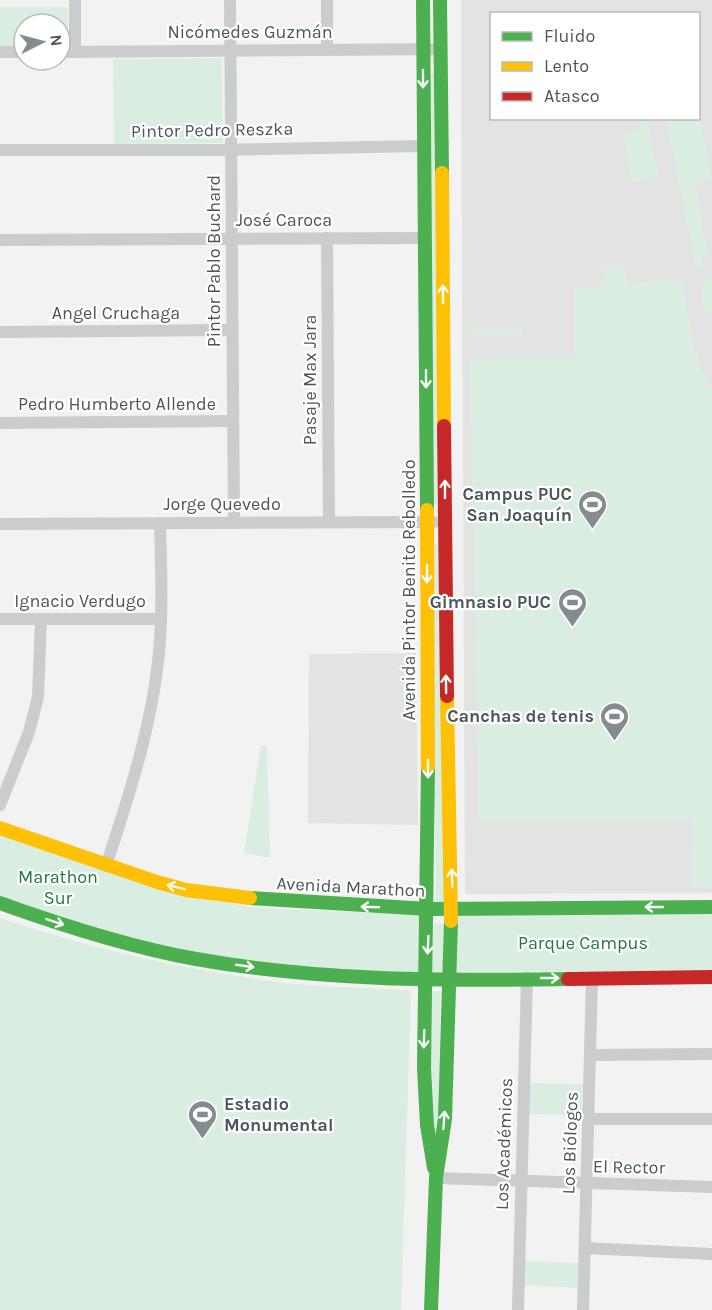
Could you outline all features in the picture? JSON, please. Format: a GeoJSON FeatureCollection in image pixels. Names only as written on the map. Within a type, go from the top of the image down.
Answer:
{"type":"FeatureCollection","features":[{"type":"Feature","properties":{"kind":"street"},"geometry":{"type":"LineString","coordinates":[[75,0],[75,51]]}},
{"type":"Feature","properties":{"kind":"street","name":"Pintor Pablo Buchard"},"geometry":{"type":"LineString","coordinates":[[230,0],[234,522]]}},
{"type":"Feature","properties":{"kind":"street"},"geometry":{"type":"LineString","coordinates":[[327,0],[327,50]]}},
{"type":"Feature","properties":{"kind":"street","name":"Avenida Pintor Benito Rebolledo"},"geometry":{"type":"LineString","coordinates":[[423,0],[428,909],[425,1106],[430,1152],[436,1178]]}},
{"type":"Feature","properties":{"kind":"street","name":"Avenida Pintor Benito Rebolledo"},"geometry":{"type":"LineString","coordinates":[[431,1310],[436,1178],[445,1119],[451,908],[440,0]]}},
{"type":"Feature","properties":{"kind":"street","name":"Nicómedes Guzmán"},"geometry":{"type":"LineString","coordinates":[[72,51],[441,49]]}},
{"type":"Feature","properties":{"kind":"street","name":"Pintor Pedro Reszka"},"geometry":{"type":"LineString","coordinates":[[0,150],[424,146]]}},
{"type":"Feature","properties":{"kind":"street","name":"Pasaje Max Jara"},"geometry":{"type":"LineString","coordinates":[[327,238],[329,522]]}},
{"type":"Feature","properties":{"kind":"street","name":"José Caroca"},"geometry":{"type":"LineString","coordinates":[[0,240],[424,238]]}},
{"type":"Feature","properties":{"kind":"street","name":"Angel Cruchaga"},"geometry":{"type":"LineString","coordinates":[[0,332],[233,330]]}},
{"type":"Feature","properties":{"kind":"street","name":"Pedro Humberto Allende"},"geometry":{"type":"LineString","coordinates":[[0,423],[234,421]]}},
{"type":"Feature","properties":{"kind":"street","name":"Jorge Quevedo"},"geometry":{"type":"LineString","coordinates":[[0,524],[445,522]]}},
{"type":"Feature","properties":{"kind":"street"},"geometry":{"type":"LineString","coordinates":[[106,866],[142,753],[158,663],[161,619],[160,523]]}},
{"type":"Feature","properties":{"kind":"street","name":"Ignacio Verdugo"},"geometry":{"type":"LineString","coordinates":[[0,619],[161,619]]}},
{"type":"Feature","properties":{"kind":"street"},"geometry":{"type":"LineString","coordinates":[[0,805],[29,732],[38,697],[41,619]]}},
{"type":"Feature","properties":{"kind":"street","name":"Avenida Marathon"},"geometry":{"type":"LineString","coordinates":[[0,828],[106,866],[186,890],[240,897],[310,904],[428,909],[712,907]]}},
{"type":"Feature","properties":{"kind":"street"},"geometry":{"type":"LineString","coordinates":[[0,903],[90,933],[198,959],[305,974],[426,980],[712,977]]}},
{"type":"Feature","properties":{"kind":"street","name":"Los Académicos"},"geometry":{"type":"LineString","coordinates":[[518,1310],[526,978]]}},
{"type":"Feature","properties":{"kind":"street","name":"Los Biólogos"},"geometry":{"type":"LineString","coordinates":[[583,1310],[592,978]]}},
{"type":"Feature","properties":{"kind":"street"},"geometry":{"type":"LineString","coordinates":[[590,1055],[712,1054]]}},
{"type":"Feature","properties":{"kind":"street"},"geometry":{"type":"LineString","coordinates":[[588,1119],[712,1119]]}},
{"type":"Feature","properties":{"kind":"street","name":"El Rector"},"geometry":{"type":"LineString","coordinates":[[436,1178],[712,1187]]}},
{"type":"Feature","properties":{"kind":"street"},"geometry":{"type":"LineString","coordinates":[[585,1248],[712,1254]]}},
{"type":"Feature","properties":{"kind":"shaded area"},"geometry":{"type":"Polygon","coordinates":[[[461,0],[712,0],[712,893],[465,894],[461,0]]]}},
{"type":"Feature","properties":{"kind":"shaded area"},"geometry":{"type":"Polygon","coordinates":[[[416,653],[418,825],[308,823],[309,654],[416,653]]]}},
{"type":"Feature","properties":{"kind":"green space"},"geometry":{"type":"Polygon","coordinates":[[[0,7],[68,7],[68,12],[12,12],[12,48],[0,48],[0,7]]]}},
{"type":"Feature","properties":{"kind":"green space"},"geometry":{"type":"Polygon","coordinates":[[[222,58],[223,143],[114,144],[113,59],[222,58]]]}},
{"type":"Feature","properties":{"kind":"green space"},"geometry":{"type":"Polygon","coordinates":[[[434,73],[437,505],[432,505],[429,75],[434,73]]]}},
{"type":"Feature","properties":{"kind":"green space"},"geometry":{"type":"Polygon","coordinates":[[[700,116],[712,179],[695,183],[708,256],[701,258],[704,267],[696,268],[666,120],[700,120],[700,116]]]}},
{"type":"Feature","properties":{"kind":"green space"},"geometry":{"type":"Polygon","coordinates":[[[639,120],[647,120],[659,177],[633,182],[623,134],[641,130],[639,120]]]}},
{"type":"Feature","properties":{"kind":"green space"},"geometry":{"type":"Polygon","coordinates":[[[623,264],[628,284],[605,286],[601,267],[623,264]]]}},
{"type":"Feature","properties":{"kind":"green space"},"geometry":{"type":"Polygon","coordinates":[[[708,275],[712,275],[712,315],[706,316],[701,291],[708,275]]]}},
{"type":"Feature","properties":{"kind":"green space","name":"Campus PUC San Joaquín"},"geometry":{"type":"Polygon","coordinates":[[[683,279],[695,349],[699,363],[712,387],[712,889],[692,889],[691,820],[479,820],[470,359],[575,358],[574,289],[683,279]]]}},
{"type":"Feature","properties":{"kind":"green space"},"geometry":{"type":"Polygon","coordinates":[[[472,328],[520,328],[523,331],[520,334],[472,334],[472,328]]]}},
{"type":"Feature","properties":{"kind":"green space"},"geometry":{"type":"Polygon","coordinates":[[[432,544],[440,544],[446,902],[436,904],[432,544]]]}},
{"type":"Feature","properties":{"kind":"green space"},"geometry":{"type":"Polygon","coordinates":[[[261,745],[267,747],[270,858],[244,853],[261,745]]]}},
{"type":"Feature","properties":{"kind":"green space","name":"Marathon Sur"},"geometry":{"type":"Polygon","coordinates":[[[0,834],[175,894],[258,908],[424,915],[422,970],[415,976],[244,963],[164,949],[69,921],[0,896],[0,834]]]}},
{"type":"Feature","properties":{"kind":"green space","name":"Parque Campus"},"geometry":{"type":"Polygon","coordinates":[[[456,913],[712,913],[712,971],[455,972],[456,913]]]}},
{"type":"Feature","properties":{"kind":"green space","name":"Estadio Monumental"},"geometry":{"type":"Polygon","coordinates":[[[0,918],[110,950],[221,974],[297,984],[411,991],[401,1310],[0,1310],[0,918]]]}},
{"type":"Feature","properties":{"kind":"green space"},"geometry":{"type":"Polygon","coordinates":[[[434,923],[444,924],[443,972],[440,973],[432,971],[434,923]]]}},
{"type":"Feature","properties":{"kind":"green space"},"geometry":{"type":"Polygon","coordinates":[[[432,991],[441,991],[438,1138],[433,1139],[430,1079],[432,991]]]}},
{"type":"Feature","properties":{"kind":"green space"},"geometry":{"type":"Polygon","coordinates":[[[528,1083],[583,1084],[582,1115],[527,1114],[528,1083]]]}},
{"type":"Feature","properties":{"kind":"green space"},"geometry":{"type":"Polygon","coordinates":[[[524,1261],[580,1263],[579,1288],[523,1285],[524,1261]]]}},
{"type":"Feature","properties":{"kind":"traffic: fast"},"geometry":{"type":"LineString","coordinates":[[423,0],[427,510]]}},
{"type":"Feature","properties":{"kind":"traffic: fast"},"geometry":{"type":"LineString","coordinates":[[440,0],[442,173]]}},
{"type":"Feature","properties":{"kind":"traffic: fast"},"geometry":{"type":"LineString","coordinates":[[428,767],[424,1068],[427,1125],[434,1168]]}},
{"type":"Feature","properties":{"kind":"traffic: fast"},"geometry":{"type":"LineString","coordinates":[[250,898],[428,909],[712,907]]}},
{"type":"Feature","properties":{"kind":"traffic: fast"},"geometry":{"type":"LineString","coordinates":[[0,903],[121,942],[196,959],[242,966],[335,976],[382,978],[568,979]]}},
{"type":"Feature","properties":{"kind":"traffic: fast"},"geometry":{"type":"LineString","coordinates":[[431,1310],[436,1178],[445,1119],[451,921]]}},
{"type":"Feature","properties":{"kind":"traffic: slow"},"geometry":{"type":"LineString","coordinates":[[442,173],[444,426]]}},
{"type":"Feature","properties":{"kind":"traffic: slow"},"geometry":{"type":"LineString","coordinates":[[427,510],[428,767]]}},
{"type":"Feature","properties":{"kind":"traffic: slow"},"geometry":{"type":"LineString","coordinates":[[447,696],[451,921]]}},
{"type":"Feature","properties":{"kind":"traffic: slow"},"geometry":{"type":"LineString","coordinates":[[0,828],[157,882],[186,890],[250,898]]}},
{"type":"Feature","properties":{"kind":"traffic: jam"},"geometry":{"type":"LineString","coordinates":[[444,426],[447,696]]}},
{"type":"Feature","properties":{"kind":"traffic: jam"},"geometry":{"type":"LineString","coordinates":[[568,979],[712,977]]}},
{"type":"Feature","properties":{"kind":"place","name":"Campus PUC San Joaquín"},"geometry":{"type":"Point","coordinates":[593,530]}},
{"type":"Feature","properties":{"kind":"place","name":"Gimnasio PUC"},"geometry":{"type":"Point","coordinates":[572,628]}},
{"type":"Feature","properties":{"kind":"place","name":"Canchas de tenis"},"geometry":{"type":"Point","coordinates":[615,742]}},
{"type":"Feature","properties":{"kind":"place","name":"Estadio Monumental"},"geometry":{"type":"Point","coordinates":[203,1140]}}]}
